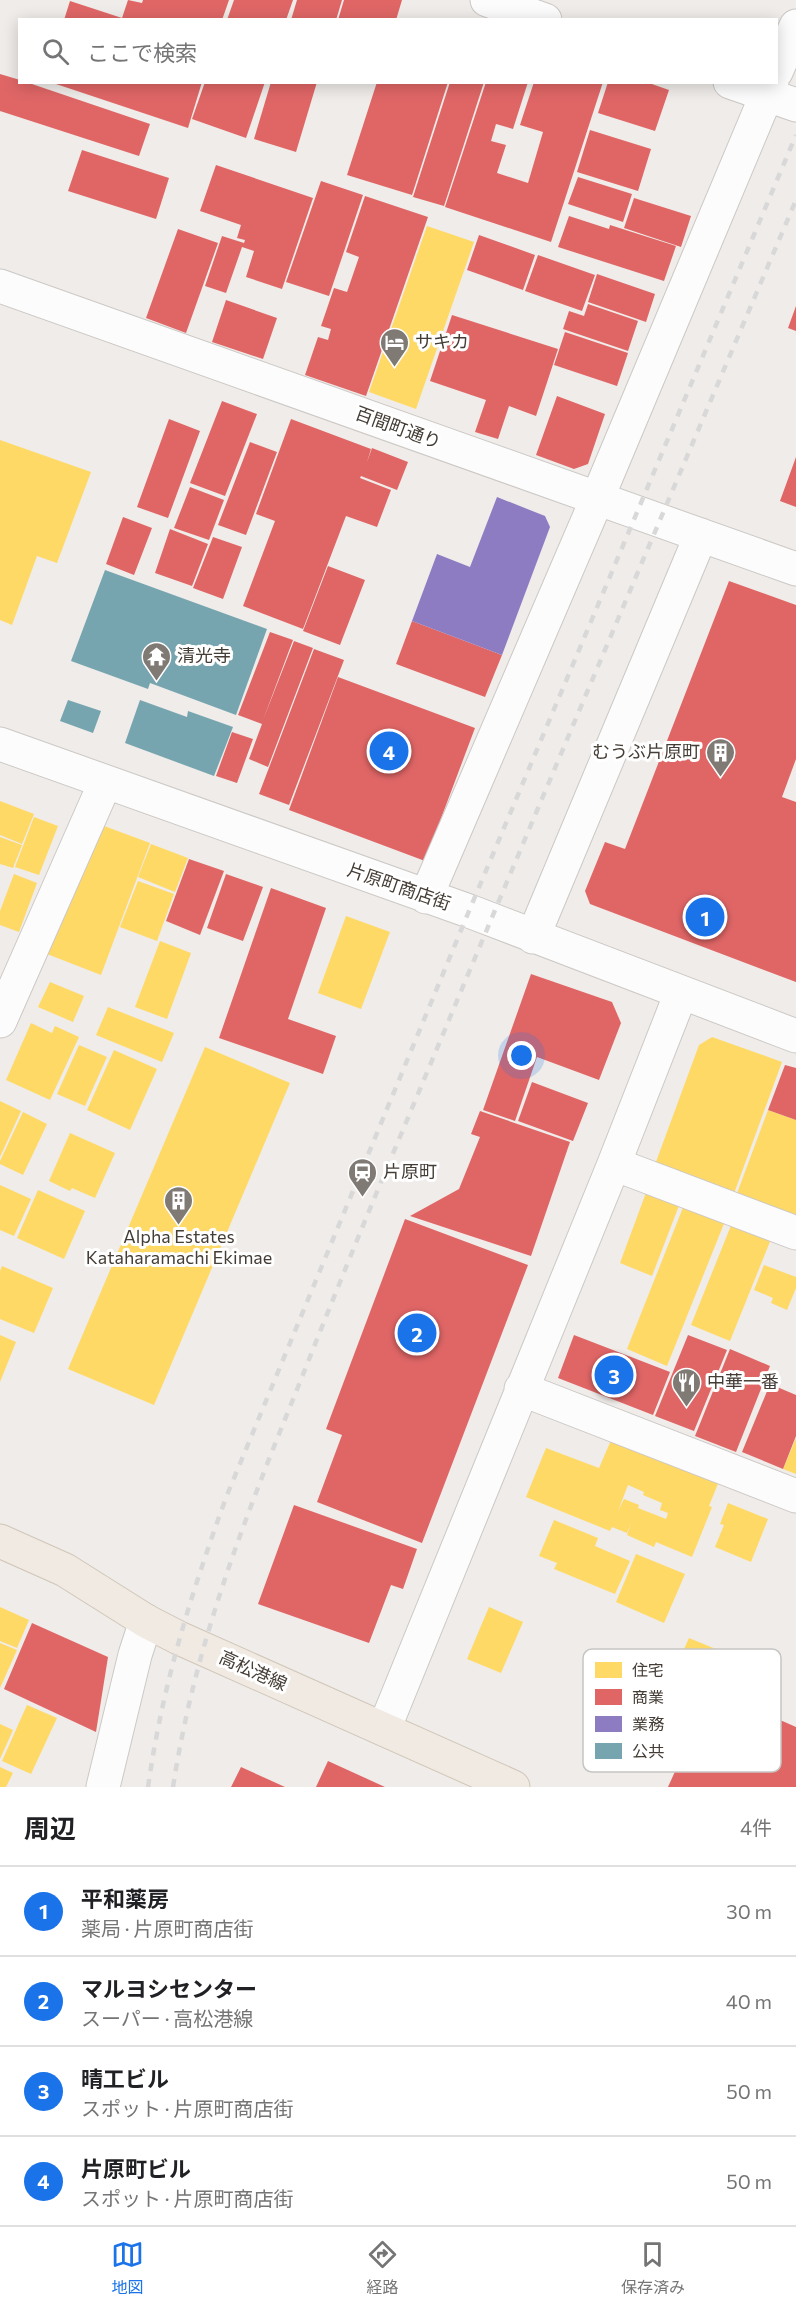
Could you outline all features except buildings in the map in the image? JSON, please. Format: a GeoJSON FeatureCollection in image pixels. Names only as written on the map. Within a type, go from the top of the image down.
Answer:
{"type":"FeatureCollection","features":[{"type":"Feature","properties":{"kind":"main road","name":"高松港線"},"geometry":{"type":"LineString","coordinates":[[0,1541],[65,1569],[146,1621],[179,1638],[513,1787]]}},
{"type":"Feature","properties":{"kind":"street"},"geometry":{"type":"LineString","coordinates":[[487,0],[539,18]]}},
{"type":"Feature","properties":{"kind":"street"},"geometry":{"type":"LineString","coordinates":[[426,897],[597,499],[778,89],[796,26]]}},
{"type":"Feature","properties":{"kind":"street"},"geometry":{"type":"LineString","coordinates":[[744,84],[778,89]]}},
{"type":"Feature","properties":{"kind":"street","name":"百間町通り"},"geometry":{"type":"LineString","coordinates":[[0,286],[796,568]]}},
{"type":"Feature","properties":{"kind":"street"},"geometry":{"type":"LineString","coordinates":[[533,937],[701,535]]}},
{"type":"Feature","properties":{"kind":"street","name":"片原町商店街"},"geometry":{"type":"LineString","coordinates":[[0,744],[469,911],[796,1036]]}},
{"type":"Feature","properties":{"kind":"street"},"geometry":{"type":"LineString","coordinates":[[0,1020],[105,783]]}},
{"type":"Feature","properties":{"kind":"street"},"geometry":{"type":"LineString","coordinates":[[384,1729],[614,1164],[681,993]]}},
{"type":"Feature","properties":{"kind":"street"},"geometry":{"type":"LineString","coordinates":[[614,1164],[796,1233]]}},
{"type":"Feature","properties":{"kind":"street"},"geometry":{"type":"LineString","coordinates":[[521,1389],[796,1496]]}},
{"type":"Feature","properties":{"kind":"street"},"geometry":{"type":"LineString","coordinates":[[103,1787],[135,1655],[146,1621]]}},
{"type":"Feature","properties":{"kind":"railway"},"geometry":{"type":"LineString","coordinates":[[148,1787],[170,1675],[227,1495],[469,911],[796,135]]}},
{"type":"Feature","properties":{"kind":"railway"},"geometry":{"type":"LineString","coordinates":[[173,1787],[182,1734],[208,1633],[259,1486],[391,1158],[796,200]]}},
{"type":"Feature","properties":{"kind":"place","name":"サキカ"},"geometry":{"type":"Point","coordinates":[394,368]}},
{"type":"Feature","properties":{"kind":"place","name":"清光寺"},"geometry":{"type":"Point","coordinates":[156,682]}},
{"type":"Feature","properties":{"kind":"place","name":"片原町ビル"},"geometry":{"type":"Point","coordinates":[389,751]}},
{"type":"Feature","properties":{"kind":"place","name":"むうぶ片原町"},"geometry":{"type":"Point","coordinates":[721,778]}},
{"type":"Feature","properties":{"kind":"place","name":"平和薬房"},"geometry":{"type":"Point","coordinates":[705,917]}},
{"type":"Feature","properties":{"kind":"place","name":"片原町"},"geometry":{"type":"Point","coordinates":[362,1198]}},
{"type":"Feature","properties":{"kind":"place","name":"Alpha Estates Kataharamachi Ekimae"},"geometry":{"type":"Point","coordinates":[179,1226]}},
{"type":"Feature","properties":{"kind":"place","name":"マルヨシセンター"},"geometry":{"type":"Point","coordinates":[417,1333]}},
{"type":"Feature","properties":{"kind":"place","name":"晴工ビル"},"geometry":{"type":"Point","coordinates":[614,1375]}},
{"type":"Feature","properties":{"kind":"place","name":"中華一番"},"geometry":{"type":"Point","coordinates":[686,1408]}}]}
